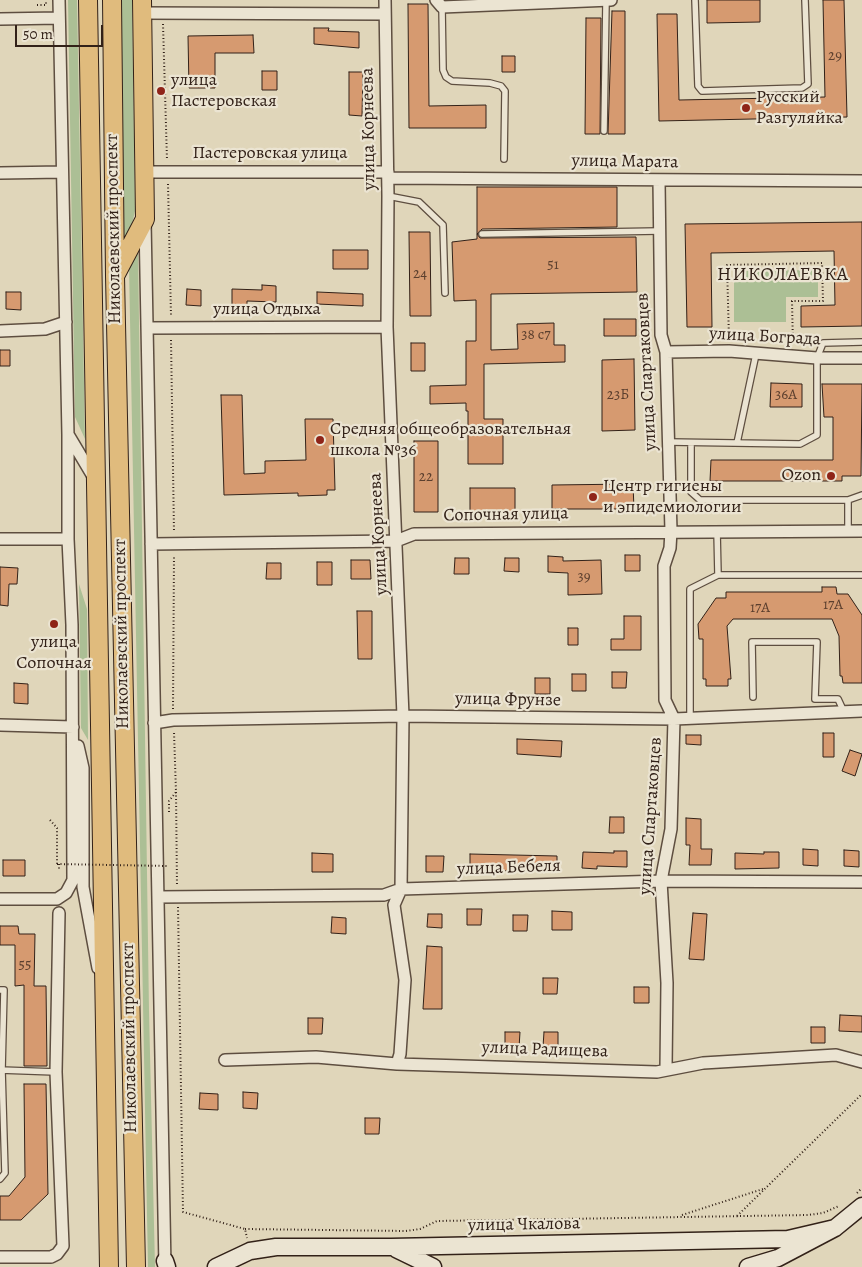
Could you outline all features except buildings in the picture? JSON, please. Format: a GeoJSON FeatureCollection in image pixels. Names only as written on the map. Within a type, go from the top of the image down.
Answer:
{"type":"FeatureCollection","features":[{"type":"Feature","properties":{"kind":"main road","name":"Николаевский проспект"},"geometry":{"type":"LineString","coordinates":[[88,0],[109,1267]]}},
{"type":"Feature","properties":{"kind":"main road","name":"Николаевский проспект"},"geometry":{"type":"LineString","coordinates":[[112,0],[114,276],[136,1267]]}},
{"type":"Feature","properties":{"kind":"main road","name":"Николаевский проспект"},"geometry":{"type":"LineString","coordinates":[[142,7],[146,172],[145,219]]}},
{"type":"Feature","properties":{"kind":"main road"},"geometry":{"type":"LineString","coordinates":[[114,276],[145,219]]}},
{"type":"Feature","properties":{"kind":"main road"},"geometry":{"type":"LineString","coordinates":[[748,1267],[778,1258],[835,1228],[857,1202]]}},
{"type":"Feature","properties":{"kind":"main road","name":"улица Чкалова"},"geometry":{"type":"LineString","coordinates":[[218,1267],[250,1251],[276,1247],[391,1247],[788,1239],[835,1228]]}},
{"type":"Feature","properties":{"kind":"main road"},"geometry":{"type":"LineString","coordinates":[[391,1247],[434,1267]]}},
{"type":"Feature","properties":{"kind":"street"},"geometry":{"type":"LineString","coordinates":[[0,899],[47,900],[61,898],[73,880],[73,727],[59,0]]}},
{"type":"Feature","properties":{"kind":"street","name":"улица Корнеева"},"geometry":{"type":"LineString","coordinates":[[385,0],[388,175],[387,327],[403,716],[401,889],[394,905],[405,980],[400,1054],[397,1064]]}},
{"type":"Feature","properties":{"kind":"street"},"geometry":{"type":"LineString","coordinates":[[439,4],[608,1]]}},
{"type":"Feature","properties":{"kind":"street"},"geometry":{"type":"LineString","coordinates":[[142,7],[385,14]]}},
{"type":"Feature","properties":{"kind":"street"},"geometry":{"type":"LineString","coordinates":[[0,19],[59,18]]}},
{"type":"Feature","properties":{"kind":"street"},"geometry":{"type":"LineString","coordinates":[[0,173],[62,172]]}},
{"type":"Feature","properties":{"kind":"street","name":"Пастеровская улица"},"geometry":{"type":"LineString","coordinates":[[146,172],[388,175]]}},
{"type":"Feature","properties":{"kind":"street","name":"улица Марата"},"geometry":{"type":"LineString","coordinates":[[388,175],[634,178],[659,181],[862,181]]}},
{"type":"Feature","properties":{"kind":"street","name":"улица Спартаковцев"},"geometry":{"type":"LineString","coordinates":[[659,181],[661,335],[666,352],[671,531],[670,548],[664,566],[665,700],[674,719],[671,829],[662,882],[667,983],[666,1068]]}},
{"type":"Feature","properties":{"kind":"street"},"geometry":{"type":"LineString","coordinates":[[145,219],[166,1265]]}},
{"type":"Feature","properties":{"kind":"street"},"geometry":{"type":"LineString","coordinates":[[0,331],[45,329],[66,322]]}},
{"type":"Feature","properties":{"kind":"street","name":"улица Отдыха"},"geometry":{"type":"LineString","coordinates":[[147,328],[387,327]]}},
{"type":"Feature","properties":{"kind":"street","name":"улица Бограда"},"geometry":{"type":"LineString","coordinates":[[666,352],[729,351],[817,358],[862,358]]}},
{"type":"Feature","properties":{"kind":"street"},"geometry":{"type":"LineString","coordinates":[[68,434],[97,483]]}},
{"type":"Feature","properties":{"kind":"street","name":"Сопочная улица"},"geometry":{"type":"LineString","coordinates":[[151,544],[396,540],[414,534],[671,531],[862,532]]}},
{"type":"Feature","properties":{"kind":"street"},"geometry":{"type":"LineString","coordinates":[[0,539],[68,539]]}},
{"type":"Feature","properties":{"kind":"street","name":"улица Фрунзе"},"geometry":{"type":"LineString","coordinates":[[154,722],[173,720],[403,716],[674,719],[690,717],[845,714],[862,711]]}},
{"type":"Feature","properties":{"kind":"street"},"geometry":{"type":"LineString","coordinates":[[0,725],[73,727]]}},
{"type":"Feature","properties":{"kind":"street"},"geometry":{"type":"LineString","coordinates":[[73,727],[83,768],[83,887],[104,1002]]}},
{"type":"Feature","properties":{"kind":"street","name":"улица Бебеля"},"geometry":{"type":"LineString","coordinates":[[158,897],[384,895],[401,889],[662,882],[862,882]]}},
{"type":"Feature","properties":{"kind":"street"},"geometry":{"type":"LineString","coordinates":[[0,1256],[51,1257],[57,1254],[63,1246],[56,1072],[59,913]]}},
{"type":"Feature","properties":{"kind":"street","name":"улица Радищева"},"geometry":{"type":"LineString","coordinates":[[225,1060],[316,1057],[397,1064],[657,1072],[666,1068],[703,1063],[836,1055],[862,1062]]}},
{"type":"Feature","properties":{"kind":"lane"},"geometry":{"type":"LineString","coordinates":[[695,0],[698,86],[702,91],[802,88],[808,84],[806,0]]}},
{"type":"Feature","properties":{"kind":"lane"},"geometry":{"type":"LineString","coordinates":[[604,131],[608,1]]}},
{"type":"Feature","properties":{"kind":"lane"},"geometry":{"type":"LineString","coordinates":[[439,4],[443,70],[446,77],[452,81],[490,83],[501,86],[505,91],[504,158]]}},
{"type":"Feature","properties":{"kind":"lane"},"geometry":{"type":"LineString","coordinates":[[388,196],[419,202],[443,225],[445,293]]}},
{"type":"Feature","properties":{"kind":"lane"},"geometry":{"type":"LineString","coordinates":[[482,234],[659,231]]}},
{"type":"Feature","properties":{"kind":"lane"},"geometry":{"type":"LineString","coordinates":[[669,442],[800,444],[817,435],[817,358],[822,343],[862,342]]}},
{"type":"Feature","properties":{"kind":"lane"},"geometry":{"type":"LineString","coordinates":[[737,443],[756,354]]}},
{"type":"Feature","properties":{"kind":"lane"},"geometry":{"type":"LineString","coordinates":[[691,443],[690,492],[700,500],[848,500],[862,495]]}},
{"type":"Feature","properties":{"kind":"lane"},"geometry":{"type":"LineString","coordinates":[[848,500],[848,531]]}},
{"type":"Feature","properties":{"kind":"lane"},"geometry":{"type":"LineString","coordinates":[[717,531],[718,574]]}},
{"type":"Feature","properties":{"kind":"lane"},"geometry":{"type":"LineString","coordinates":[[690,717],[690,589],[718,574],[862,575]]}},
{"type":"Feature","properties":{"kind":"lane"},"geometry":{"type":"LineString","coordinates":[[753,697],[752,642],[816,642],[815,699],[838,699],[845,714]]}},
{"type":"Feature","properties":{"kind":"lane"},"geometry":{"type":"LineString","coordinates":[[0,990],[4,990],[1,1070],[6,1173],[0,1179]]}},
{"type":"Feature","properties":{"kind":"lane"},"geometry":{"type":"LineString","coordinates":[[1,1070],[56,1072]]}},
{"type":"Feature","properties":{"kind":"path"},"geometry":{"type":"LineString","coordinates":[[37,6],[46,5],[46,0]]}},
{"type":"Feature","properties":{"kind":"path"},"geometry":{"type":"LineString","coordinates":[[163,24],[167,162]]}},
{"type":"Feature","properties":{"kind":"path"},"geometry":{"type":"LineString","coordinates":[[168,184],[171,321]]}},
{"type":"Feature","properties":{"kind":"path"},"geometry":{"type":"LineString","coordinates":[[729,351],[728,265],[822,263],[823,301],[792,301],[792,356]]}},
{"type":"Feature","properties":{"kind":"path"},"geometry":{"type":"LineString","coordinates":[[171,335],[174,535]]}},
{"type":"Feature","properties":{"kind":"path"},"geometry":{"type":"LineString","coordinates":[[173,711],[174,553]]}},
{"type":"Feature","properties":{"kind":"path"},"geometry":{"type":"LineString","coordinates":[[174,729],[177,886]]}},
{"type":"Feature","properties":{"kind":"path"},"geometry":{"type":"LineString","coordinates":[[169,801],[176,792]]}},
{"type":"Feature","properties":{"kind":"path"},"geometry":{"type":"LineString","coordinates":[[50,820],[57,828],[59,871]]}},
{"type":"Feature","properties":{"kind":"path"},"geometry":{"type":"LineString","coordinates":[[58,864],[168,866]]}},
{"type":"Feature","properties":{"kind":"path"},"geometry":{"type":"LineString","coordinates":[[178,907],[183,1212],[245,1229],[406,1231],[420,1229],[438,1222],[808,1215],[822,1213],[839,1205]]}},
{"type":"Feature","properties":{"kind":"path"},"geometry":{"type":"LineString","coordinates":[[737,1216],[862,1094]]}},
{"type":"Feature","properties":{"kind":"path"},"geometry":{"type":"LineString","coordinates":[[680,1216],[764,1188]]}},
{"type":"Feature","properties":{"kind":"path"},"geometry":{"type":"LineString","coordinates":[[857,1202],[862,1188]]}},
{"type":"Feature","properties":{"kind":"path"},"geometry":{"type":"LineString","coordinates":[[245,1229],[250,1251]]}},
{"type":"Feature","properties":{"kind":"green space"},"geometry":{"type":"Polygon","coordinates":[[[68,0],[77,0],[85,439],[75,417],[68,0]]]}},
{"type":"Feature","properties":{"kind":"green space"},"geometry":{"type":"Polygon","coordinates":[[[120,0],[132,0],[135,211],[130,233],[121,245],[120,0]]]}},
{"type":"Feature","properties":{"kind":"green space"},"geometry":{"type":"Polygon","coordinates":[[[138,252],[149,1011],[155,1267],[148,1267],[129,266],[138,252]]]}},
{"type":"Feature","properties":{"kind":"green space"},"geometry":{"type":"Polygon","coordinates":[[[818,270],[818,297],[786,297],[786,322],[734,322],[734,271],[818,270]]]}},
{"type":"Feature","properties":{"kind":"green space"},"geometry":{"type":"Polygon","coordinates":[[[79,584],[87,609],[88,740],[81,728],[79,584]]]}},
{"type":"Feature","properties":{"kind":"place","name":"улица Пастеровская"},"geometry":{"type":"Point","coordinates":[161,91]}},
{"type":"Feature","properties":{"kind":"place","name":"Русский Разгуляйка"},"geometry":{"type":"Point","coordinates":[746,108]}},
{"type":"Feature","properties":{"kind":"place","name":"Средняя общеобразовательная школа №36"},"geometry":{"type":"Point","coordinates":[320,440]}},
{"type":"Feature","properties":{"kind":"place","name":"Ozon"},"geometry":{"type":"Point","coordinates":[831,476]}},
{"type":"Feature","properties":{"kind":"place","name":"Центр гигиены и эпидемиологии"},"geometry":{"type":"Point","coordinates":[593,497]}},
{"type":"Feature","properties":{"kind":"place","name":"улица Сопочная"},"geometry":{"type":"Point","coordinates":[54,624]}},
{"type":"Feature","properties":{"kind":"district","name":"НИКОЛАЕВКА"},"geometry":{"type":"Point","coordinates":[783,275]}}]}
